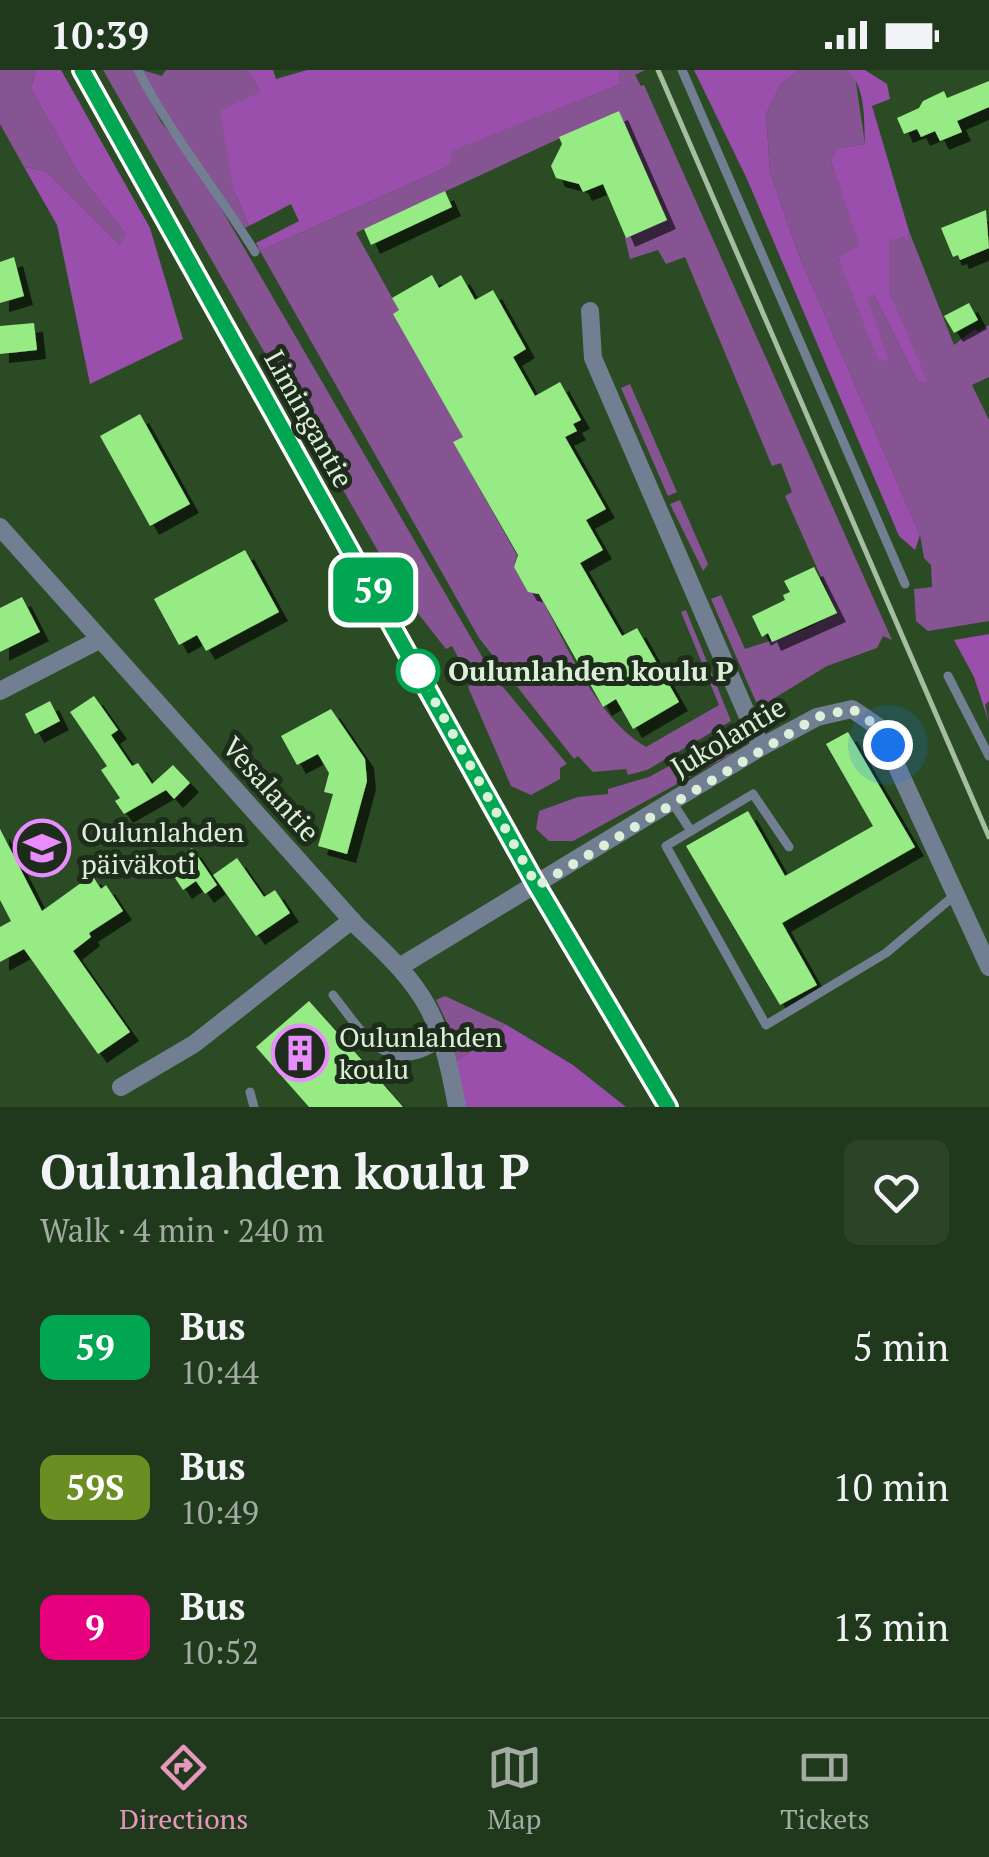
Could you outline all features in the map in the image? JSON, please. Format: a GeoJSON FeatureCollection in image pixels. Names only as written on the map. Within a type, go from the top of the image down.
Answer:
{"type":"FeatureCollection","features":[{"type":"Feature","properties":{"kind":"main road","name":"Limingantie"},"geometry":{"type":"LineString","coordinates":[[82,70],[537,886],[668,1107]]}},
{"type":"Feature","properties":{"kind":"street"},"geometry":{"type":"LineString","coordinates":[[590,311],[593,358],[761,747]]}},
{"type":"Feature","properties":{"kind":"street","name":"Vesalantie"},"geometry":{"type":"LineString","coordinates":[[0,527],[98,641],[352,920],[401,966],[445,1039]]}},
{"type":"Feature","properties":{"kind":"street"},"geometry":{"type":"LineString","coordinates":[[0,691],[98,641]]}},
{"type":"Feature","properties":{"kind":"street","name":"Jukolantie"},"geometry":{"type":"LineString","coordinates":[[537,886],[761,747],[838,710],[865,714],[888,745],[989,966]]}},
{"type":"Feature","properties":{"kind":"street"},"geometry":{"type":"LineString","coordinates":[[401,966],[537,886]]}},
{"type":"Feature","properties":{"kind":"street"},"geometry":{"type":"LineString","coordinates":[[121,1087],[194,1044],[352,920]]}},
{"type":"Feature","properties":{"kind":"street"},"geometry":{"type":"LineString","coordinates":[[445,1039],[457,1107]]}},
{"type":"Feature","properties":{"kind":"lane"},"geometry":{"type":"LineString","coordinates":[[138,70],[162,118],[200,164],[255,252]]}},
{"type":"Feature","properties":{"kind":"lane"},"geometry":{"type":"LineString","coordinates":[[682,70],[905,584]]}},
{"type":"Feature","properties":{"kind":"lane"},"geometry":{"type":"LineString","coordinates":[[948,676],[989,756]]}},
{"type":"Feature","properties":{"kind":"lane"},"geometry":{"type":"LineString","coordinates":[[789,848],[753,794],[666,846],[766,1025],[886,953],[955,894]]}},
{"type":"Feature","properties":{"kind":"lane"},"geometry":{"type":"LineString","coordinates":[[672,802],[690,831]]}},
{"type":"Feature","properties":{"kind":"lane"},"geometry":{"type":"LineString","coordinates":[[332,995],[375,1048],[390,1056],[408,1056],[445,1039]]}},
{"type":"Feature","properties":{"kind":"lane"},"geometry":{"type":"LineString","coordinates":[[250,1092],[254,1107]]}},
{"type":"Feature","properties":{"kind":"shaded area"},"geometry":{"type":"Polygon","coordinates":[[[0,70],[36,70],[31,89],[77,171],[126,235],[121,246],[46,171],[24,167],[0,124],[0,70]]]}},
{"type":"Feature","properties":{"kind":"shaded area"},"geometry":{"type":"Polygon","coordinates":[[[36,70],[61,70],[150,228],[183,339],[90,384],[57,225],[24,167],[46,171],[120,245],[126,235],[77,171],[31,89],[36,70]]]}},
{"type":"Feature","properties":{"kind":"shaded area"},"geometry":{"type":"Polygon","coordinates":[[[103,70],[134,70],[161,122],[197,167],[484,660],[482,667],[460,675],[452,661],[458,657],[452,646],[446,649],[402,593],[103,70]]]}},
{"type":"Feature","properties":{"kind":"shaded area"},"geometry":{"type":"Polygon","coordinates":[[[142,70],[162,76],[166,70],[247,70],[260,92],[234,191],[249,226],[245,228],[167,117],[142,70]]]}},
{"type":"Feature","properties":{"kind":"shaded area"},"geometry":{"type":"Polygon","coordinates":[[[247,70],[273,70],[276,79],[307,70],[619,70],[621,84],[452,151],[450,166],[260,251],[256,243],[299,221],[291,204],[249,226],[234,191],[220,111],[260,92],[247,70]]]}},
{"type":"Feature","properties":{"kind":"shaded area"},"geometry":{"type":"Polygon","coordinates":[[[619,70],[645,70],[635,75],[644,85],[892,640],[883,636],[877,648],[827,666],[768,702],[756,702],[711,599],[721,595],[745,649],[806,629],[837,613],[785,496],[792,492],[781,463],[772,466],[685,257],[666,264],[658,250],[630,259],[625,238],[667,220],[619,111],[356,233],[399,310],[394,314],[463,437],[454,443],[517,555],[514,567],[528,591],[539,594],[597,699],[628,734],[646,747],[719,705],[681,612],[686,610],[731,721],[647,770],[628,775],[626,769],[593,772],[578,756],[574,759],[479,638],[260,251],[450,166],[451,151],[621,84],[619,70]]]}},
{"type":"Feature","properties":{"kind":"shaded area"},"geometry":{"type":"Polygon","coordinates":[[[694,70],[800,70],[781,84],[766,114],[770,172],[799,255],[920,535],[915,550],[899,536],[747,179],[694,70]]]}},
{"type":"Feature","properties":{"kind":"shaded area"},"geometry":{"type":"Polygon","coordinates":[[[800,70],[847,70],[855,76],[865,144],[836,148],[831,162],[861,247],[838,258],[889,359],[866,297],[874,295],[919,384],[926,381],[889,290],[889,239],[905,237],[907,242],[909,231],[954,345],[975,329],[978,332],[989,325],[989,377],[972,385],[989,420],[989,621],[928,631],[916,621],[914,589],[932,587],[931,565],[924,558],[920,535],[799,255],[770,172],[766,114],[781,84],[800,70]]]}},
{"type":"Feature","properties":{"kind":"shaded area"},"geometry":{"type":"Polygon","coordinates":[[[847,70],[865,70],[887,84],[890,99],[872,106],[909,231],[908,242],[904,237],[889,240],[889,290],[927,381],[919,384],[874,295],[867,298],[889,359],[879,362],[838,257],[860,246],[831,162],[836,148],[865,144],[861,94],[847,70]]]}},
{"type":"Feature","properties":{"kind":"shaded area"},"geometry":{"type":"Polygon","coordinates":[[[630,384],[677,492],[668,496],[621,388],[630,384]]]}},
{"type":"Feature","properties":{"kind":"shaded area"},"geometry":{"type":"Polygon","coordinates":[[[680,500],[708,564],[703,571],[670,504],[680,500]]]}},
{"type":"Feature","properties":{"kind":"shaded area"},"geometry":{"type":"Polygon","coordinates":[[[989,634],[989,701],[985,705],[989,723],[974,677],[954,640],[989,634]]]}},
{"type":"Feature","properties":{"kind":"shaded area"},"geometry":{"type":"Polygon","coordinates":[[[487,673],[493,675],[567,764],[560,768],[560,779],[531,795],[511,786],[468,687],[487,673]]]}},
{"type":"Feature","properties":{"kind":"shaded area"},"geometry":{"type":"Polygon","coordinates":[[[740,727],[740,740],[730,755],[573,841],[549,841],[536,829],[539,811],[578,797],[608,794],[608,789],[649,777],[740,727]]]}},
{"type":"Feature","properties":{"kind":"shaded area"},"geometry":{"type":"Polygon","coordinates":[[[445,996],[505,1024],[493,1038],[456,1061],[449,1027],[436,1000],[445,996]]]}},
{"type":"Feature","properties":{"kind":"shaded area"},"geometry":{"type":"Polygon","coordinates":[[[505,1024],[573,1065],[626,1107],[464,1107],[456,1061],[493,1038],[505,1024]]]}},
{"type":"Feature","properties":{"kind":"building"},"geometry":{"type":"Polygon","coordinates":[[[989,81],[989,107],[957,121],[962,132],[940,141],[935,131],[921,137],[917,129],[904,134],[897,118],[919,108],[923,101],[944,91],[947,98],[989,81]]]}},
{"type":"Feature","properties":{"kind":"building"},"geometry":{"type":"Polygon","coordinates":[[[619,111],[667,220],[626,238],[603,184],[583,192],[579,184],[556,178],[551,166],[562,144],[559,137],[619,111]]]}},
{"type":"Feature","properties":{"kind":"building"},"geometry":{"type":"Polygon","coordinates":[[[445,191],[452,207],[371,245],[364,229],[445,191]]]}},
{"type":"Feature","properties":{"kind":"building"},"geometry":{"type":"Polygon","coordinates":[[[986,210],[989,248],[960,260],[958,255],[953,257],[941,228],[986,210]]]}},
{"type":"Feature","properties":{"kind":"building"},"geometry":{"type":"Polygon","coordinates":[[[14,257],[24,296],[0,303],[0,262],[14,257]]]}},
{"type":"Feature","properties":{"kind":"building"},"geometry":{"type":"Polygon","coordinates":[[[432,275],[439,288],[461,275],[475,300],[493,290],[526,349],[513,357],[535,396],[560,382],[581,420],[573,424],[577,431],[565,437],[606,509],[586,520],[603,550],[580,563],[622,636],[637,628],[679,702],[633,729],[616,699],[603,707],[539,594],[528,592],[514,567],[518,555],[453,442],[463,437],[393,314],[399,310],[392,298],[432,275]]]}},
{"type":"Feature","properties":{"kind":"building"},"geometry":{"type":"Polygon","coordinates":[[[969,303],[978,320],[954,333],[944,316],[969,303]]]}},
{"type":"Feature","properties":{"kind":"building"},"geometry":{"type":"Polygon","coordinates":[[[34,323],[37,350],[0,354],[0,326],[34,323]]]}},
{"type":"Feature","properties":{"kind":"building"},"geometry":{"type":"Polygon","coordinates":[[[140,414],[190,504],[150,526],[100,436],[140,414]]]}},
{"type":"Feature","properties":{"kind":"building"},"geometry":{"type":"Polygon","coordinates":[[[245,550],[279,612],[206,651],[197,635],[179,645],[154,599],[245,550]]]}},
{"type":"Feature","properties":{"kind":"building"},"geometry":{"type":"Polygon","coordinates":[[[814,567],[837,613],[772,642],[768,633],[762,637],[752,616],[785,600],[783,595],[790,592],[784,581],[814,567]]]}},
{"type":"Feature","properties":{"kind":"building"},"geometry":{"type":"Polygon","coordinates":[[[22,597],[40,632],[0,652],[0,608],[22,597]]]}},
{"type":"Feature","properties":{"kind":"building"},"geometry":{"type":"Polygon","coordinates":[[[94,696],[118,730],[111,735],[132,766],[138,763],[152,784],[173,765],[190,783],[174,799],[166,790],[124,814],[115,801],[120,798],[101,770],[107,766],[70,712],[94,696]]]}},
{"type":"Feature","properties":{"kind":"building"},"geometry":{"type":"Polygon","coordinates":[[[50,701],[60,721],[35,734],[25,714],[50,701]]]}},
{"type":"Feature","properties":{"kind":"building"},"geometry":{"type":"Polygon","coordinates":[[[331,709],[365,759],[367,781],[347,854],[318,846],[333,794],[324,792],[329,773],[318,754],[297,765],[281,736],[331,709]]]}},
{"type":"Feature","properties":{"kind":"building"},"geometry":{"type":"Polygon","coordinates":[[[848,732],[915,847],[782,923],[817,985],[780,1005],[686,846],[748,811],[785,876],[873,826],[826,744],[848,732]]]}},
{"type":"Feature","properties":{"kind":"building"},"geometry":{"type":"Polygon","coordinates":[[[0,829],[42,911],[92,875],[101,889],[106,885],[123,911],[89,933],[91,937],[73,951],[130,1032],[98,1054],[24,949],[0,962],[0,927],[11,921],[0,900],[0,829]]]}},
{"type":"Feature","properties":{"kind":"building"},"geometry":{"type":"Polygon","coordinates":[[[192,848],[217,885],[205,894],[196,881],[183,890],[167,866],[192,848]]]}},
{"type":"Feature","properties":{"kind":"building"},"geometry":{"type":"Polygon","coordinates":[[[237,858],[264,897],[275,890],[290,913],[256,936],[213,875],[237,858]]]}},
{"type":"Feature","properties":{"kind":"building","name":"Oulunlahden koulu"},"geometry":{"type":"Polygon","coordinates":[[[309,1001],[403,1107],[309,1107],[256,1047],[309,1001]]]}},
{"type":"Feature","properties":{"kind":"railway"},"geometry":{"type":"LineString","coordinates":[[658,70],[989,837]]}},
{"type":"Feature","properties":{"kind":"bus line","name":"59"},"geometry":{"type":"LineString","coordinates":[[82,70],[537,886],[668,1107]]}},
{"type":"Feature","properties":{"kind":"place","name":"Oulunlahden koulu P"},"geometry":{"type":"Point","coordinates":[418,671]}},
{"type":"Feature","properties":{"kind":"place","name":"Oulunlahden päiväkoti"},"geometry":{"type":"Point","coordinates":[42,848]}},
{"type":"Feature","properties":{"kind":"place","name":"Oulunlahden koulu"},"geometry":{"type":"Point","coordinates":[300,1053]}},
{"type":"Feature","properties":{"kind":"route"},"geometry":{"type":"LineString","coordinates":[[418,671],[537,886],[761,747],[817,717],[852,709],[865,714],[888,745]]}}]}
